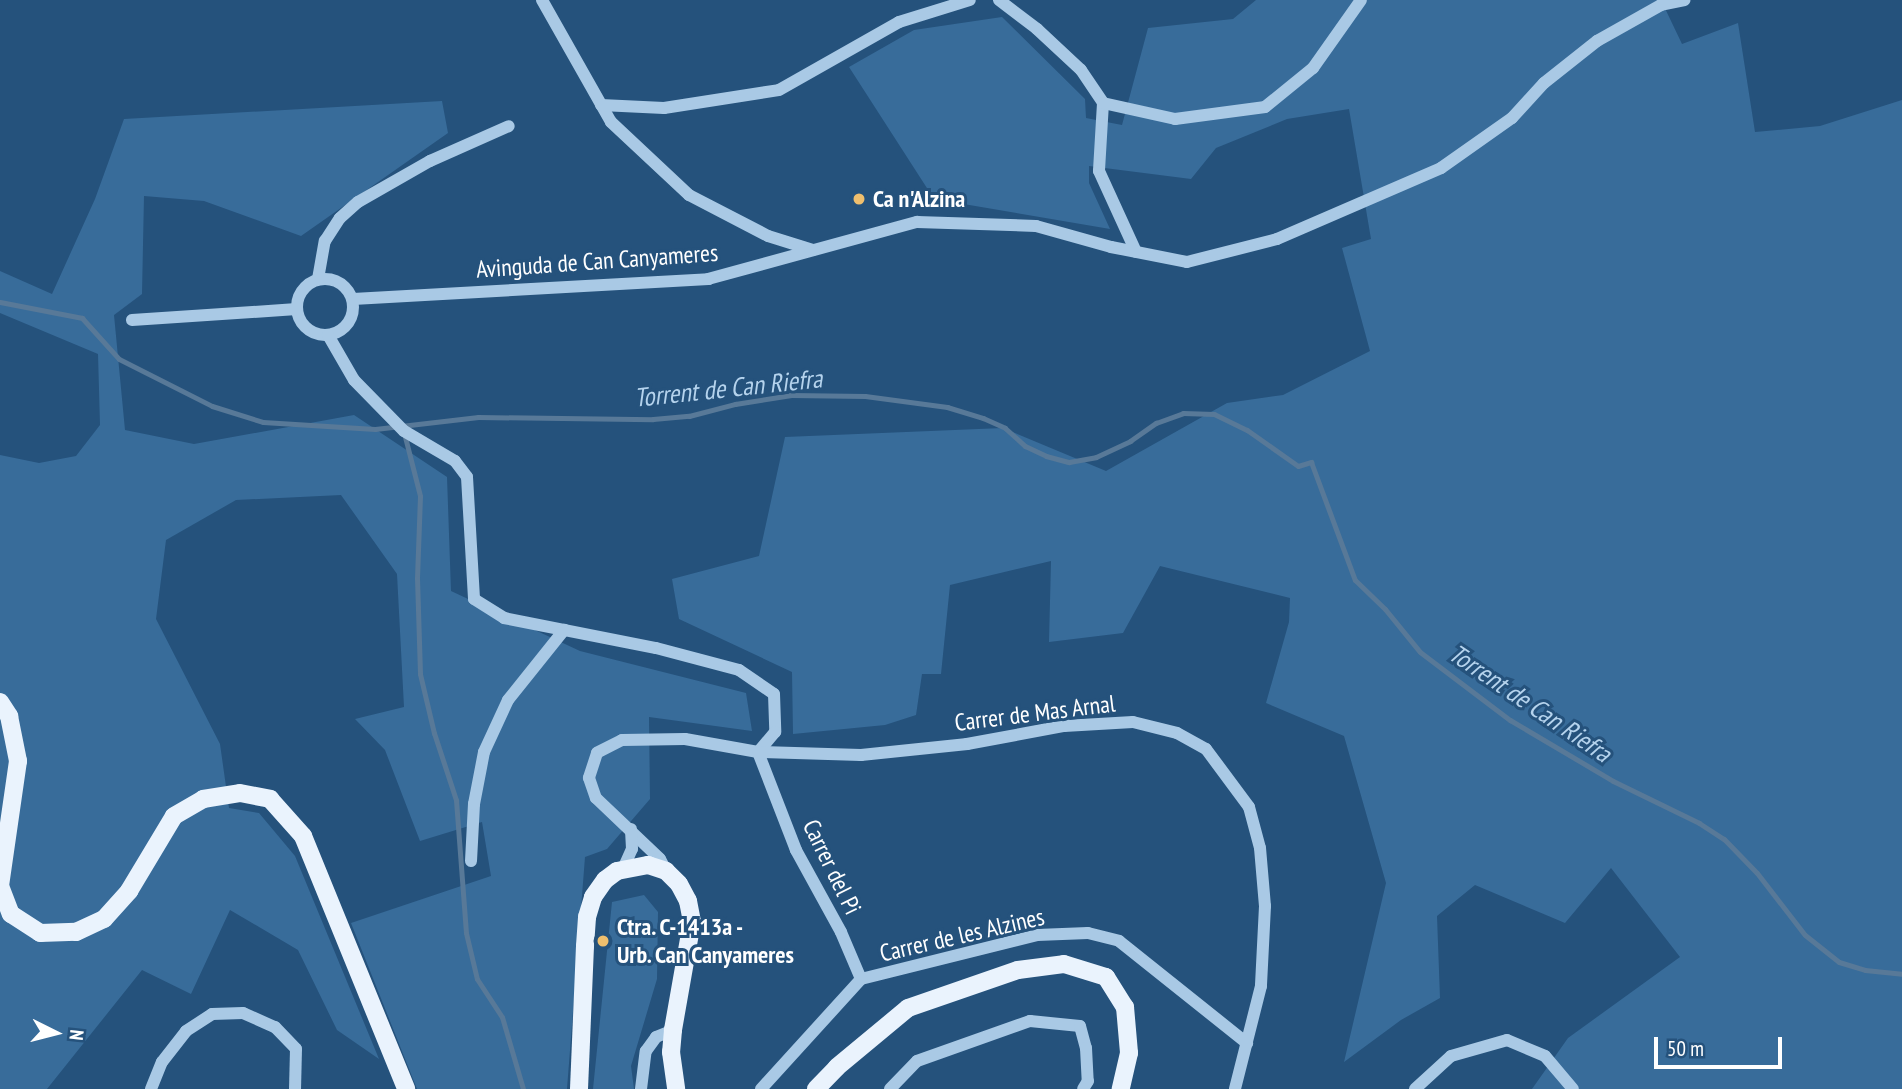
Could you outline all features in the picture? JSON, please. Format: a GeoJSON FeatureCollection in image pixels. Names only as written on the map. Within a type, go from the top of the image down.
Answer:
{"type":"FeatureCollection","features":[{"type":"Feature","properties":{"kind":"main road"},"geometry":{"type":"LineString","coordinates":[[0,702],[9,716],[18,761],[1,886],[11,914],[40,933],[76,932],[103,919],[129,891],[174,817],[203,799],[240,793],[270,799],[303,836],[406,1089]]}},
{"type":"Feature","properties":{"kind":"main road"},"geometry":{"type":"LineString","coordinates":[[579,1089],[587,917],[594,894],[606,880],[623,869],[648,865],[666,871],[679,884],[688,901],[692,922],[673,1030],[671,1052],[676,1089]]}},
{"type":"Feature","properties":{"kind":"main road"},"geometry":{"type":"LineString","coordinates":[[816,1089],[837,1067],[908,1008],[1018,970],[1064,964],[1106,977],[1125,1007],[1129,1053],[1121,1089]]}},
{"type":"Feature","properties":{"kind":"street"},"geometry":{"type":"LineString","coordinates":[[542,0],[611,122],[689,195],[768,236],[814,250]]}},
{"type":"Feature","properties":{"kind":"street"},"geometry":{"type":"LineString","coordinates":[[601,105],[664,108],[779,90],[899,22],[970,0]]}},
{"type":"Feature","properties":{"kind":"street"},"geometry":{"type":"LineString","coordinates":[[999,0],[1037,29],[1081,70],[1103,103],[1099,171],[1136,252]]}},
{"type":"Feature","properties":{"kind":"street"},"geometry":{"type":"LineString","coordinates":[[1103,103],[1175,119],[1265,107],[1313,68],[1361,0]]}},
{"type":"Feature","properties":{"kind":"street","name":"Avinguda de Can Canyameres"},"geometry":{"type":"LineString","coordinates":[[353,299],[708,279],[917,222],[1036,226],[1136,252],[1187,262],[1277,239],[1441,168],[1513,118],[1544,83],[1597,41],[1661,5],[1684,0]]}},
{"type":"Feature","properties":{"kind":"street"},"geometry":{"type":"LineString","coordinates":[[509,126],[430,161],[358,202],[340,218],[325,241],[317,279],[302,290],[297,309],[307,328],[328,335],[354,380],[404,431],[456,461],[467,477],[474,599],[504,618],[656,648],[739,670],[774,694],[775,732],[758,752],[685,739],[622,740],[597,753],[589,778],[596,798],[660,859],[666,871]]}},
{"type":"Feature","properties":{"kind":"street"},"geometry":{"type":"LineString","coordinates":[[317,279],[340,282],[353,299],[351,319],[346,327],[328,335]]}},
{"type":"Feature","properties":{"kind":"street"},"geometry":{"type":"LineString","coordinates":[[132,320],[297,309]]}},
{"type":"Feature","properties":{"kind":"street"},"geometry":{"type":"LineString","coordinates":[[471,861],[474,804],[484,752],[508,700],[564,630]]}},
{"type":"Feature","properties":{"kind":"street","name":"Carrer de Mas Arnal"},"geometry":{"type":"LineString","coordinates":[[758,752],[861,755],[967,744],[1064,726],[1133,722],[1177,733],[1206,749],[1249,807],[1260,848],[1265,906],[1261,986],[1236,1089]]}},
{"type":"Feature","properties":{"kind":"street","name":"Carrer del Pi"},"geometry":{"type":"LineString","coordinates":[[758,752],[796,850],[841,932],[860,979]]}},
{"type":"Feature","properties":{"kind":"street"},"geometry":{"type":"LineString","coordinates":[[623,869],[632,849],[631,829]]}},
{"type":"Feature","properties":{"kind":"street","name":"Carrer de les Alzines"},"geometry":{"type":"LineString","coordinates":[[860,979],[1037,935],[1088,933],[1119,941],[1247,1043]]}},
{"type":"Feature","properties":{"kind":"street"},"geometry":{"type":"LineString","coordinates":[[761,1089],[860,979]]}},
{"type":"Feature","properties":{"kind":"street"},"geometry":{"type":"LineString","coordinates":[[152,1089],[162,1062],[186,1031],[212,1014],[243,1013],[275,1027],[296,1049],[295,1089]]}},
{"type":"Feature","properties":{"kind":"street"},"geometry":{"type":"LineString","coordinates":[[890,1089],[917,1061],[1030,1021],[1080,1026],[1086,1048],[1087,1081],[1083,1089]]}},
{"type":"Feature","properties":{"kind":"street"},"geometry":{"type":"LineString","coordinates":[[641,1089],[646,1051],[656,1037],[673,1030]]}},
{"type":"Feature","properties":{"kind":"street"},"geometry":{"type":"LineString","coordinates":[[1415,1089],[1451,1056],[1507,1040],[1545,1056],[1573,1089]]}},
{"type":"Feature","properties":{"kind":"shaded area"},"geometry":{"type":"Polygon","coordinates":[[[1256,0],[1661,0],[1682,44],[1738,23],[1755,132],[1820,126],[1902,100],[1902,1089],[1532,1089],[1568,1038],[1680,957],[1611,868],[1565,923],[1475,885],[1437,916],[1440,998],[1401,1020],[1344,1062],[1386,883],[1344,736],[1266,703],[1289,622],[1290,598],[1160,566],[1123,633],[1049,642],[1051,561],[950,585],[941,674],[922,674],[916,715],[885,725],[793,734],[792,672],[679,619],[672,579],[759,556],[785,437],[1003,428],[1106,471],[1227,403],[1283,395],[1370,351],[1342,248],[1371,239],[1349,109],[1287,119],[1216,148],[1191,179],[1089,166],[1089,183],[1110,229],[934,199],[849,67],[914,30],[1002,17],[1085,99],[1086,118],[1122,125],[1148,28],[1233,19],[1256,0]]]}},
{"type":"Feature","properties":{"kind":"shaded area"},"geometry":{"type":"Polygon","coordinates":[[[442,101],[448,133],[301,236],[204,201],[144,196],[142,294],[114,315],[125,430],[194,444],[354,415],[447,477],[451,591],[580,651],[746,693],[752,731],[649,717],[650,799],[607,849],[585,857],[567,1089],[417,1089],[351,923],[491,876],[482,822],[420,841],[385,750],[355,719],[404,707],[397,574],[341,495],[236,500],[166,540],[156,619],[220,744],[229,808],[259,813],[295,856],[379,1059],[337,1030],[298,950],[230,910],[191,994],[142,970],[47,1089],[0,1089],[0,455],[39,463],[76,456],[100,425],[98,354],[0,313],[0,271],[52,294],[95,199],[124,119],[442,101]]]}},
{"type":"Feature","properties":{"kind":"shaded area"},"geometry":{"type":"Polygon","coordinates":[[[644,895],[658,912],[657,979],[631,1066],[634,1089],[593,1089],[612,902],[644,895]]]}},
{"type":"Feature","properties":{"kind":"waterway","name":"Torrent de Can Riefra"},"geometry":{"type":"LineString","coordinates":[[0,302],[82,318],[119,359],[212,406],[263,422],[375,429],[478,417],[653,419],[689,416],[735,404],[791,395],[865,396],[947,407],[983,418],[1005,428],[1025,446],[1046,456],[1069,462],[1096,457],[1130,441],[1156,423],[1183,413],[1214,414],[1247,430],[1298,466],[1311,462],[1355,580],[1385,609],[1420,652],[1510,720],[1613,781],[1699,823],[1724,839],[1757,873],[1805,935],[1839,962],[1865,970],[1902,974]]}},
{"type":"Feature","properties":{"kind":"waterway"},"geometry":{"type":"LineString","coordinates":[[404,433],[420,496],[417,578],[420,674],[434,733],[456,800],[466,933],[477,979],[502,1017],[523,1089]]}},
{"type":"Feature","properties":{"kind":"place","name":"Ca n'Alzina"},"geometry":{"type":"Point","coordinates":[859,199]}},
{"type":"Feature","properties":{"kind":"place","name":"Ctra. C-1413a - Urb. Can Canyameres"},"geometry":{"type":"Point","coordinates":[603,941]}}]}
